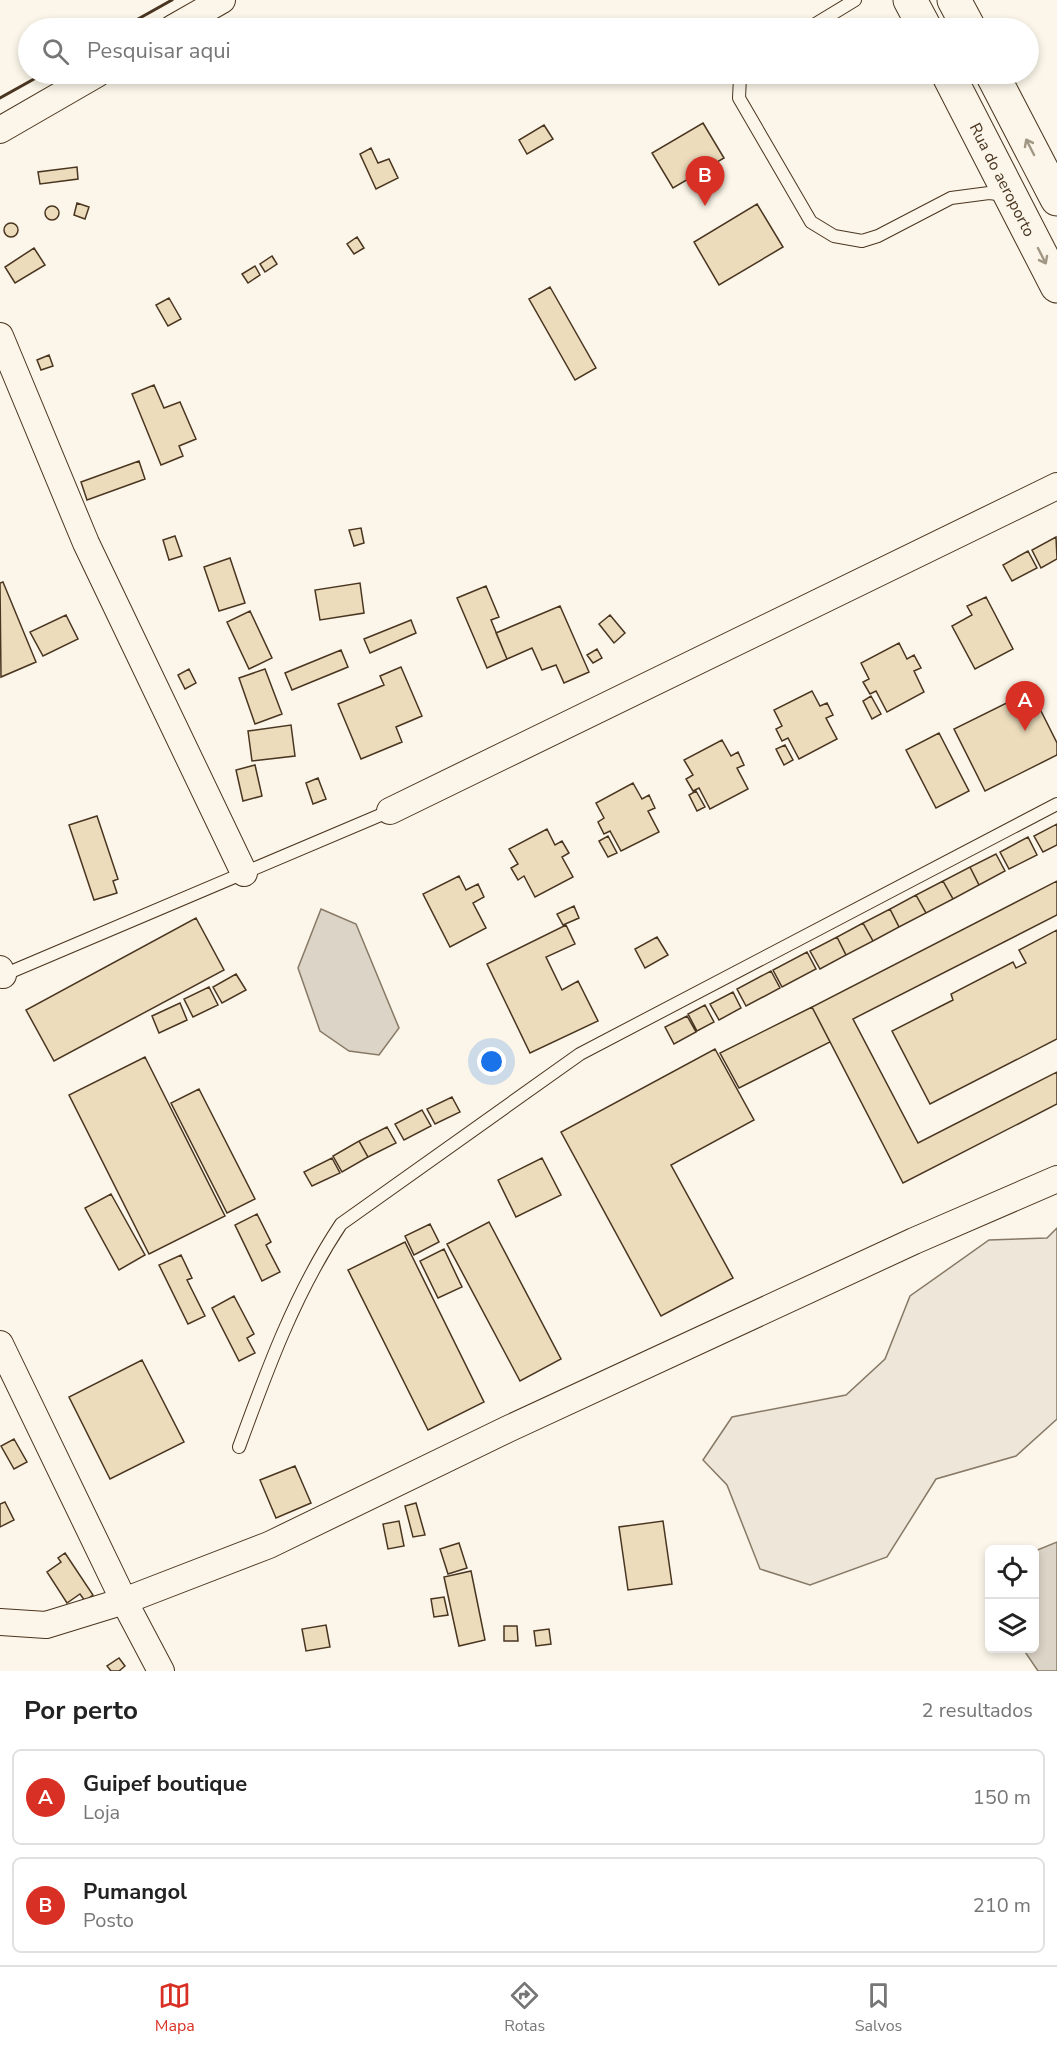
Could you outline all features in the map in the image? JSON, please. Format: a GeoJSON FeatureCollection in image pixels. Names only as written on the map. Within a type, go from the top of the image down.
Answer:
{"type":"FeatureCollection","features":[{"type":"Feature","properties":{"kind":"main road"},"geometry":{"type":"LineString","coordinates":[[910,0],[920,18]]}},
{"type":"Feature","properties":{"kind":"main road"},"geometry":{"type":"LineString","coordinates":[[954,0],[964,18]]}},
{"type":"Feature","properties":{"kind":"main road","name":"Rua do aeroporto"},"geometry":{"type":"LineString","coordinates":[[953,84],[1057,286]]}},
{"type":"Feature","properties":{"kind":"main road"},"geometry":{"type":"LineString","coordinates":[[997,84],[1057,199]]}},
{"type":"Feature","properties":{"kind":"street"},"geometry":{"type":"LineString","coordinates":[[190,18],[222,0]]}},
{"type":"Feature","properties":{"kind":"street"},"geometry":{"type":"LineString","coordinates":[[0,130],[80,84]]}},
{"type":"Feature","properties":{"kind":"street"},"geometry":{"type":"LineString","coordinates":[[0,336],[86,543],[244,873]]}},
{"type":"Feature","properties":{"kind":"street"},"geometry":{"type":"LineString","coordinates":[[390,811],[1057,486]]}},
{"type":"Feature","properties":{"kind":"street"},"geometry":{"type":"LineString","coordinates":[[0,1622],[46,1625],[124,1601],[269,1545],[508,1429],[914,1241],[1057,1179]]}},
{"type":"Feature","properties":{"kind":"street"},"geometry":{"type":"LineString","coordinates":[[0,1344],[124,1601],[161,1671]]}},
{"type":"Feature","properties":{"kind":"lane"},"geometry":{"type":"LineString","coordinates":[[825,18],[855,0]]}},
{"type":"Feature","properties":{"kind":"lane"},"geometry":{"type":"LineString","coordinates":[[740,84],[739,98],[811,222],[834,236],[862,241],[878,236],[951,198],[989,193],[1010,196]]}},
{"type":"Feature","properties":{"kind":"lane"},"geometry":{"type":"LineString","coordinates":[[239,1447],[266,1371],[314,1265],[341,1224],[580,1054],[1057,804]]}},
{"type":"Feature","properties":{"kind":"lane"},"geometry":{"type":"LineString","coordinates":[[1,973],[390,811]]}},
{"type":"Feature","properties":{"kind":"shaded area"},"geometry":{"type":"Polygon","coordinates":[[[321,909],[356,924],[399,1028],[379,1055],[349,1051],[320,1031],[298,968],[321,909]]]}},
{"type":"Feature","properties":{"kind":"shaded area"},"geometry":{"type":"Polygon","coordinates":[[[1057,1228],[1057,1419],[1016,1456],[936,1479],[887,1557],[810,1585],[760,1569],[727,1485],[703,1460],[732,1417],[846,1395],[885,1359],[910,1296],[989,1240],[1047,1238],[1057,1228]]]}},
{"type":"Feature","properties":{"kind":"shaded area"},"geometry":{"type":"Polygon","coordinates":[[[1057,1542],[1057,1671],[1038,1671],[1026,1653],[1039,1653],[1039,1549],[1057,1542]]]}},
{"type":"Feature","properties":{"kind":"building"},"geometry":{"type":"Polygon","coordinates":[[[703,123],[724,158],[673,188],[652,153],[703,123]]]}},
{"type":"Feature","properties":{"kind":"building"},"geometry":{"type":"Polygon","coordinates":[[[544,125],[553,139],[527,154],[519,140],[544,125]]]}},
{"type":"Feature","properties":{"kind":"building"},"geometry":{"type":"Polygon","coordinates":[[[371,148],[378,163],[389,159],[398,178],[376,189],[360,154],[371,148]]]}},
{"type":"Feature","properties":{"kind":"building"},"geometry":{"type":"Polygon","coordinates":[[[77,167],[78,179],[40,184],[38,172],[77,167]]]}},
{"type":"Feature","properties":{"kind":"building"},"geometry":{"type":"Polygon","coordinates":[[[77,203],[89,207],[85,219],[74,215],[77,203]]]}},
{"type":"Feature","properties":{"kind":"building"},"geometry":{"type":"Polygon","coordinates":[[[757,204],[783,247],[719,285],[694,242],[757,204]]]}},
{"type":"Feature","properties":{"kind":"building"},"geometry":{"type":"Polygon","coordinates":[[[49,206],[55,206],[59,213],[55,220],[49,220],[45,216],[45,210],[49,206]]]}},
{"type":"Feature","properties":{"kind":"building"},"geometry":{"type":"Polygon","coordinates":[[[11,223],[16,225],[18,230],[16,235],[11,237],[6,235],[4,230],[6,225],[11,223]]]}},
{"type":"Feature","properties":{"kind":"building"},"geometry":{"type":"Polygon","coordinates":[[[357,237],[364,248],[354,254],[347,244],[357,237]]]}},
{"type":"Feature","properties":{"kind":"building"},"geometry":{"type":"Polygon","coordinates":[[[34,248],[45,265],[15,283],[5,267],[34,248]]]}},
{"type":"Feature","properties":{"kind":"building"},"geometry":{"type":"Polygon","coordinates":[[[272,256],[277,264],[265,272],[260,264],[272,256]]]}},
{"type":"Feature","properties":{"kind":"building"},"geometry":{"type":"Polygon","coordinates":[[[255,266],[260,275],[248,283],[242,274],[255,266]]]}},
{"type":"Feature","properties":{"kind":"building"},"geometry":{"type":"Polygon","coordinates":[[[550,287],[596,368],[575,380],[529,299],[550,287]]]}},
{"type":"Feature","properties":{"kind":"building"},"geometry":{"type":"Polygon","coordinates":[[[169,298],[181,319],[168,326],[156,305],[169,298]]]}},
{"type":"Feature","properties":{"kind":"building"},"geometry":{"type":"Polygon","coordinates":[[[49,355],[53,366],[41,370],[37,360],[49,355]]]}},
{"type":"Feature","properties":{"kind":"building"},"geometry":{"type":"Polygon","coordinates":[[[154,385],[164,408],[180,402],[196,439],[179,446],[183,456],[161,465],[132,394],[154,385]]]}},
{"type":"Feature","properties":{"kind":"building"},"geometry":{"type":"Polygon","coordinates":[[[139,461],[145,479],[87,500],[81,482],[139,461]]]}},
{"type":"Feature","properties":{"kind":"building"},"geometry":{"type":"Polygon","coordinates":[[[361,528],[364,543],[354,546],[349,530],[361,528]]]}},
{"type":"Feature","properties":{"kind":"building"},"geometry":{"type":"Polygon","coordinates":[[[175,536],[182,556],[169,560],[163,540],[175,536]]]}},
{"type":"Feature","properties":{"kind":"building"},"geometry":{"type":"Polygon","coordinates":[[[1056,537],[1057,559],[1041,568],[1032,550],[1056,537]]]}},
{"type":"Feature","properties":{"kind":"building"},"geometry":{"type":"Polygon","coordinates":[[[1028,551],[1037,568],[1012,581],[1003,565],[1028,551]]]}},
{"type":"Feature","properties":{"kind":"building"},"geometry":{"type":"Polygon","coordinates":[[[230,558],[245,603],[219,611],[204,567],[230,558]]]}},
{"type":"Feature","properties":{"kind":"building"},"geometry":{"type":"Polygon","coordinates":[[[3,582],[36,662],[1,677],[0,583],[3,582]]]}},
{"type":"Feature","properties":{"kind":"building"},"geometry":{"type":"Polygon","coordinates":[[[360,583],[364,613],[320,620],[315,590],[360,583]]]}},
{"type":"Feature","properties":{"kind":"building"},"geometry":{"type":"Polygon","coordinates":[[[486,586],[499,617],[491,620],[507,659],[487,668],[457,598],[486,586]]]}},
{"type":"Feature","properties":{"kind":"building"},"geometry":{"type":"Polygon","coordinates":[[[986,597],[1013,649],[975,669],[952,626],[972,615],[967,606],[986,597]]]}},
{"type":"Feature","properties":{"kind":"building"},"geometry":{"type":"Polygon","coordinates":[[[560,606],[589,672],[564,683],[556,665],[542,670],[532,648],[507,659],[496,633],[560,606]]]}},
{"type":"Feature","properties":{"kind":"building"},"geometry":{"type":"Polygon","coordinates":[[[250,611],[272,658],[249,669],[227,622],[250,611]]]}},
{"type":"Feature","properties":{"kind":"building"},"geometry":{"type":"Polygon","coordinates":[[[66,615],[78,639],[43,656],[30,632],[66,615]]]}},
{"type":"Feature","properties":{"kind":"building"},"geometry":{"type":"Polygon","coordinates":[[[610,615],[625,633],[614,643],[599,624],[610,615]]]}},
{"type":"Feature","properties":{"kind":"building"},"geometry":{"type":"Polygon","coordinates":[[[411,620],[416,633],[370,653],[364,639],[411,620]]]}},
{"type":"Feature","properties":{"kind":"building"},"geometry":{"type":"Polygon","coordinates":[[[899,643],[907,659],[914,655],[921,668],[914,671],[924,692],[887,712],[876,691],[870,694],[863,682],[869,679],[861,663],[899,643]]]}},
{"type":"Feature","properties":{"kind":"building"},"geometry":{"type":"Polygon","coordinates":[[[597,649],[602,658],[593,663],[587,655],[597,649]]]}},
{"type":"Feature","properties":{"kind":"building"},"geometry":{"type":"Polygon","coordinates":[[[341,650],[348,667],[292,690],[285,673],[341,650]]]}},
{"type":"Feature","properties":{"kind":"building"},"geometry":{"type":"Polygon","coordinates":[[[401,667],[422,716],[396,727],[402,742],[361,759],[338,704],[384,685],[380,676],[401,667]]]}},
{"type":"Feature","properties":{"kind":"building"},"geometry":{"type":"Polygon","coordinates":[[[189,669],[196,683],[185,689],[178,675],[189,669]]]}},
{"type":"Feature","properties":{"kind":"building"},"geometry":{"type":"Polygon","coordinates":[[[265,669],[282,714],[255,724],[239,678],[265,669]]]}},
{"type":"Feature","properties":{"kind":"building"},"geometry":{"type":"Polygon","coordinates":[[[812,691],[820,706],[827,703],[833,715],[826,718],[837,739],[799,759],[788,738],[782,741],[776,729],[782,726],[774,710],[812,691]]]}},
{"type":"Feature","properties":{"kind":"building"},"geometry":{"type":"Polygon","coordinates":[[[1031,691],[1057,743],[1057,755],[985,791],[954,729],[1031,691]]]}},
{"type":"Feature","properties":{"kind":"building"},"geometry":{"type":"Polygon","coordinates":[[[871,696],[881,714],[872,719],[863,701],[871,696]]]}},
{"type":"Feature","properties":{"kind":"building"},"geometry":{"type":"Polygon","coordinates":[[[291,725],[295,756],[252,761],[248,731],[291,725]]]}},
{"type":"Feature","properties":{"kind":"building"},"geometry":{"type":"Polygon","coordinates":[[[939,733],[969,791],[936,808],[906,750],[939,733]]]}},
{"type":"Feature","properties":{"kind":"building"},"geometry":{"type":"Polygon","coordinates":[[[722,740],[731,756],[738,752],[744,765],[737,768],[748,789],[710,809],[699,788],[693,791],[686,779],[693,775],[684,760],[722,740]]]}},
{"type":"Feature","properties":{"kind":"building"},"geometry":{"type":"Polygon","coordinates":[[[785,745],[793,760],[784,765],[776,749],[785,745]]]}},
{"type":"Feature","properties":{"kind":"building"},"geometry":{"type":"Polygon","coordinates":[[[255,765],[262,796],[243,801],[236,770],[255,765]]]}},
{"type":"Feature","properties":{"kind":"building"},"geometry":{"type":"Polygon","coordinates":[[[318,778],[326,799],[313,804],[306,783],[318,778]]]}},
{"type":"Feature","properties":{"kind":"building"},"geometry":{"type":"Polygon","coordinates":[[[633,783],[642,799],[649,795],[655,808],[648,811],[659,832],[621,851],[610,831],[604,834],[598,822],[604,818],[596,803],[633,783]]]}},
{"type":"Feature","properties":{"kind":"building"},"geometry":{"type":"Polygon","coordinates":[[[696,791],[705,807],[697,811],[689,795],[696,791]]]}},
{"type":"Feature","properties":{"kind":"building"},"geometry":{"type":"Polygon","coordinates":[[[97,816],[118,879],[113,881],[117,893],[94,900],[69,825],[97,816]]]}},
{"type":"Feature","properties":{"kind":"building"},"geometry":{"type":"Polygon","coordinates":[[[1057,824],[1057,845],[1043,852],[1034,836],[1057,824]]]}},
{"type":"Feature","properties":{"kind":"building"},"geometry":{"type":"Polygon","coordinates":[[[547,829],[555,845],[562,841],[569,853],[562,857],[573,877],[535,897],[524,876],[518,880],[511,868],[518,864],[509,849],[547,829]]]}},
{"type":"Feature","properties":{"kind":"building"},"geometry":{"type":"Polygon","coordinates":[[[608,836],[617,853],[608,857],[599,841],[608,836]]]}},
{"type":"Feature","properties":{"kind":"building"},"geometry":{"type":"Polygon","coordinates":[[[1028,837],[1037,855],[1009,869],[1000,852],[1028,837]]]}},
{"type":"Feature","properties":{"kind":"building"},"geometry":{"type":"Polygon","coordinates":[[[996,854],[1005,871],[979,885],[970,867],[996,854]]]}},
{"type":"Feature","properties":{"kind":"building"},"geometry":{"type":"Polygon","coordinates":[[[970,867],[979,885],[953,899],[943,881],[970,867]]]}},
{"type":"Feature","properties":{"kind":"building"},"geometry":{"type":"Polygon","coordinates":[[[459,876],[466,890],[478,884],[484,897],[473,903],[486,928],[450,947],[423,894],[459,876]]]}},
{"type":"Feature","properties":{"kind":"building"},"geometry":{"type":"Polygon","coordinates":[[[943,881],[953,899],[926,913],[916,895],[943,881]]]}},
{"type":"Feature","properties":{"kind":"building"},"geometry":{"type":"Polygon","coordinates":[[[1057,881],[1057,915],[853,1019],[918,1143],[1057,1072],[1057,1104],[903,1183],[812,1007],[1057,881]]]}},
{"type":"Feature","properties":{"kind":"building"},"geometry":{"type":"Polygon","coordinates":[[[916,895],[926,913],[899,927],[890,909],[916,895]]]}},
{"type":"Feature","properties":{"kind":"building"},"geometry":{"type":"Polygon","coordinates":[[[574,906],[579,918],[563,925],[557,914],[574,906]]]}},
{"type":"Feature","properties":{"kind":"building"},"geometry":{"type":"Polygon","coordinates":[[[890,909],[899,927],[873,941],[863,923],[890,909]]]}},
{"type":"Feature","properties":{"kind":"building"},"geometry":{"type":"Polygon","coordinates":[[[196,918],[224,970],[54,1061],[26,1010],[196,918]]]}},
{"type":"Feature","properties":{"kind":"building"},"geometry":{"type":"Polygon","coordinates":[[[863,923],[873,941],[846,955],[837,937],[863,923]]]}},
{"type":"Feature","properties":{"kind":"building"},"geometry":{"type":"Polygon","coordinates":[[[566,925],[575,944],[546,957],[562,990],[578,981],[598,1021],[530,1053],[487,964],[566,925]]]}},
{"type":"Feature","properties":{"kind":"building"},"geometry":{"type":"Polygon","coordinates":[[[1057,930],[1057,1039],[930,1104],[892,1031],[953,1000],[951,994],[1013,962],[1016,968],[1026,963],[1019,950],[1057,930]]]}},
{"type":"Feature","properties":{"kind":"building"},"geometry":{"type":"Polygon","coordinates":[[[657,937],[668,955],[645,968],[635,949],[657,937]]]}},
{"type":"Feature","properties":{"kind":"building"},"geometry":{"type":"Polygon","coordinates":[[[837,937],[846,955],[820,969],[810,951],[837,937]]]}},
{"type":"Feature","properties":{"kind":"building"},"geometry":{"type":"Polygon","coordinates":[[[807,952],[816,969],[782,987],[773,970],[807,952]]]}},
{"type":"Feature","properties":{"kind":"building"},"geometry":{"type":"Polygon","coordinates":[[[771,971],[780,988],[746,1006],[737,989],[771,971]]]}},
{"type":"Feature","properties":{"kind":"building"},"geometry":{"type":"Polygon","coordinates":[[[236,974],[246,990],[222,1003],[213,987],[236,974]]]}},
{"type":"Feature","properties":{"kind":"building"},"geometry":{"type":"Polygon","coordinates":[[[209,987],[218,1005],[193,1017],[184,999],[209,987]]]}},
{"type":"Feature","properties":{"kind":"building"},"geometry":{"type":"Polygon","coordinates":[[[733,992],[741,1008],[719,1020],[710,1004],[733,992]]]}},
{"type":"Feature","properties":{"kind":"building"},"geometry":{"type":"Polygon","coordinates":[[[180,1003],[187,1020],[159,1033],[152,1016],[180,1003]]]}},
{"type":"Feature","properties":{"kind":"building"},"geometry":{"type":"Polygon","coordinates":[[[705,1005],[714,1022],[697,1031],[688,1014],[705,1005]]]}},
{"type":"Feature","properties":{"kind":"building"},"geometry":{"type":"Polygon","coordinates":[[[812,1007],[830,1042],[739,1088],[720,1053],[812,1007]]]}},
{"type":"Feature","properties":{"kind":"building"},"geometry":{"type":"Polygon","coordinates":[[[687,1016],[696,1032],[674,1044],[665,1027],[687,1016]]]}},
{"type":"Feature","properties":{"kind":"building"},"geometry":{"type":"Polygon","coordinates":[[[715,1049],[754,1120],[671,1165],[733,1278],[661,1316],[561,1132],[715,1049]]]}},
{"type":"Feature","properties":{"kind":"building"},"geometry":{"type":"Polygon","coordinates":[[[145,1057],[225,1216],[149,1254],[69,1095],[145,1057]]]}},
{"type":"Feature","properties":{"kind":"building"},"geometry":{"type":"Polygon","coordinates":[[[199,1089],[255,1199],[227,1213],[171,1103],[199,1089]]]}},
{"type":"Feature","properties":{"kind":"building"},"geometry":{"type":"Polygon","coordinates":[[[452,1097],[460,1112],[435,1124],[427,1109],[452,1097]]]}},
{"type":"Feature","properties":{"kind":"building"},"geometry":{"type":"Polygon","coordinates":[[[422,1110],[431,1126],[404,1140],[395,1124],[422,1110]]]}},
{"type":"Feature","properties":{"kind":"building"},"geometry":{"type":"Polygon","coordinates":[[[387,1127],[396,1143],[368,1157],[359,1141],[387,1127]]]}},
{"type":"Feature","properties":{"kind":"building"},"geometry":{"type":"Polygon","coordinates":[[[359,1141],[368,1157],[342,1172],[333,1156],[359,1141]]]}},
{"type":"Feature","properties":{"kind":"building"},"geometry":{"type":"Polygon","coordinates":[[[332,1158],[340,1173],[312,1186],[304,1172],[332,1158]]]}},
{"type":"Feature","properties":{"kind":"building"},"geometry":{"type":"Polygon","coordinates":[[[542,1158],[561,1195],[516,1217],[498,1180],[542,1158]]]}},
{"type":"Feature","properties":{"kind":"building"},"geometry":{"type":"Polygon","coordinates":[[[111,1194],[145,1255],[119,1270],[85,1208],[111,1194]]]}},
{"type":"Feature","properties":{"kind":"building"},"geometry":{"type":"Polygon","coordinates":[[[257,1214],[271,1242],[266,1245],[280,1272],[262,1281],[235,1225],[257,1214]]]}},
{"type":"Feature","properties":{"kind":"building"},"geometry":{"type":"Polygon","coordinates":[[[489,1222],[561,1359],[520,1381],[447,1244],[489,1222]]]}},
{"type":"Feature","properties":{"kind":"building"},"geometry":{"type":"Polygon","coordinates":[[[430,1224],[439,1242],[414,1255],[405,1236],[430,1224]]]}},
{"type":"Feature","properties":{"kind":"building"},"geometry":{"type":"Polygon","coordinates":[[[405,1242],[484,1402],[428,1430],[348,1270],[405,1242]]]}},
{"type":"Feature","properties":{"kind":"building"},"geometry":{"type":"Polygon","coordinates":[[[444,1249],[462,1287],[438,1298],[420,1261],[444,1249]]]}},
{"type":"Feature","properties":{"kind":"building"},"geometry":{"type":"Polygon","coordinates":[[[181,1255],[192,1278],[187,1280],[205,1316],[188,1324],[159,1265],[181,1255]]]}},
{"type":"Feature","properties":{"kind":"building"},"geometry":{"type":"Polygon","coordinates":[[[234,1296],[254,1334],[247,1338],[255,1353],[239,1361],[212,1308],[234,1296]]]}},
{"type":"Feature","properties":{"kind":"building"},"geometry":{"type":"Polygon","coordinates":[[[142,1360],[184,1442],[110,1479],[69,1397],[142,1360]]]}},
{"type":"Feature","properties":{"kind":"building"},"geometry":{"type":"Polygon","coordinates":[[[14,1439],[27,1462],[14,1469],[1,1446],[14,1439]]]}},
{"type":"Feature","properties":{"kind":"building"},"geometry":{"type":"Polygon","coordinates":[[[295,1466],[311,1503],[276,1518],[260,1480],[295,1466]]]}},
{"type":"Feature","properties":{"kind":"building"},"geometry":{"type":"Polygon","coordinates":[[[5,1502],[14,1520],[0,1527],[0,1504],[5,1502]]]}},
{"type":"Feature","properties":{"kind":"building"},"geometry":{"type":"Polygon","coordinates":[[[416,1503],[425,1535],[413,1537],[405,1506],[416,1503]]]}},
{"type":"Feature","properties":{"kind":"building"},"geometry":{"type":"Polygon","coordinates":[[[399,1521],[404,1546],[388,1549],[383,1524],[399,1521]]]}},
{"type":"Feature","properties":{"kind":"building"},"geometry":{"type":"Polygon","coordinates":[[[663,1521],[672,1584],[628,1590],[619,1527],[663,1521]]]}},
{"type":"Feature","properties":{"kind":"building"},"geometry":{"type":"Polygon","coordinates":[[[459,1543],[467,1568],[448,1574],[440,1549],[459,1543]]]}},
{"type":"Feature","properties":{"kind":"building"},"geometry":{"type":"Polygon","coordinates":[[[65,1553],[93,1595],[85,1601],[80,1594],[67,1603],[47,1572],[61,1562],[58,1558],[65,1553]]]}},
{"type":"Feature","properties":{"kind":"building"},"geometry":{"type":"Polygon","coordinates":[[[471,1571],[485,1640],[459,1646],[444,1577],[471,1571]]]}},
{"type":"Feature","properties":{"kind":"building"},"geometry":{"type":"Polygon","coordinates":[[[444,1597],[448,1615],[434,1617],[431,1599],[444,1597]]]}},
{"type":"Feature","properties":{"kind":"building"},"geometry":{"type":"Polygon","coordinates":[[[326,1625],[330,1647],[306,1651],[302,1629],[326,1625]]]}},
{"type":"Feature","properties":{"kind":"building"},"geometry":{"type":"Polygon","coordinates":[[[504,1626],[517,1626],[518,1641],[504,1641],[504,1626]]]}},
{"type":"Feature","properties":{"kind":"building"},"geometry":{"type":"Polygon","coordinates":[[[549,1629],[551,1644],[536,1646],[534,1631],[549,1629]]]}},
{"type":"Feature","properties":{"kind":"building"},"geometry":{"type":"Polygon","coordinates":[[[119,1658],[125,1666],[119,1671],[111,1671],[107,1666],[119,1658]]]}},
{"type":"Feature","properties":{"kind":"wall"},"geometry":{"type":"LineString","coordinates":[[140,18],[172,0]]}},
{"type":"Feature","properties":{"kind":"wall"},"geometry":{"type":"LineString","coordinates":[[0,98],[25,84]]}},
{"type":"Feature","properties":{"kind":"place","name":"Pumangol"},"geometry":{"type":"Point","coordinates":[705,206]}},
{"type":"Feature","properties":{"kind":"place","name":"Guipef boutique"},"geometry":{"type":"Point","coordinates":[1025,731]}}]}
